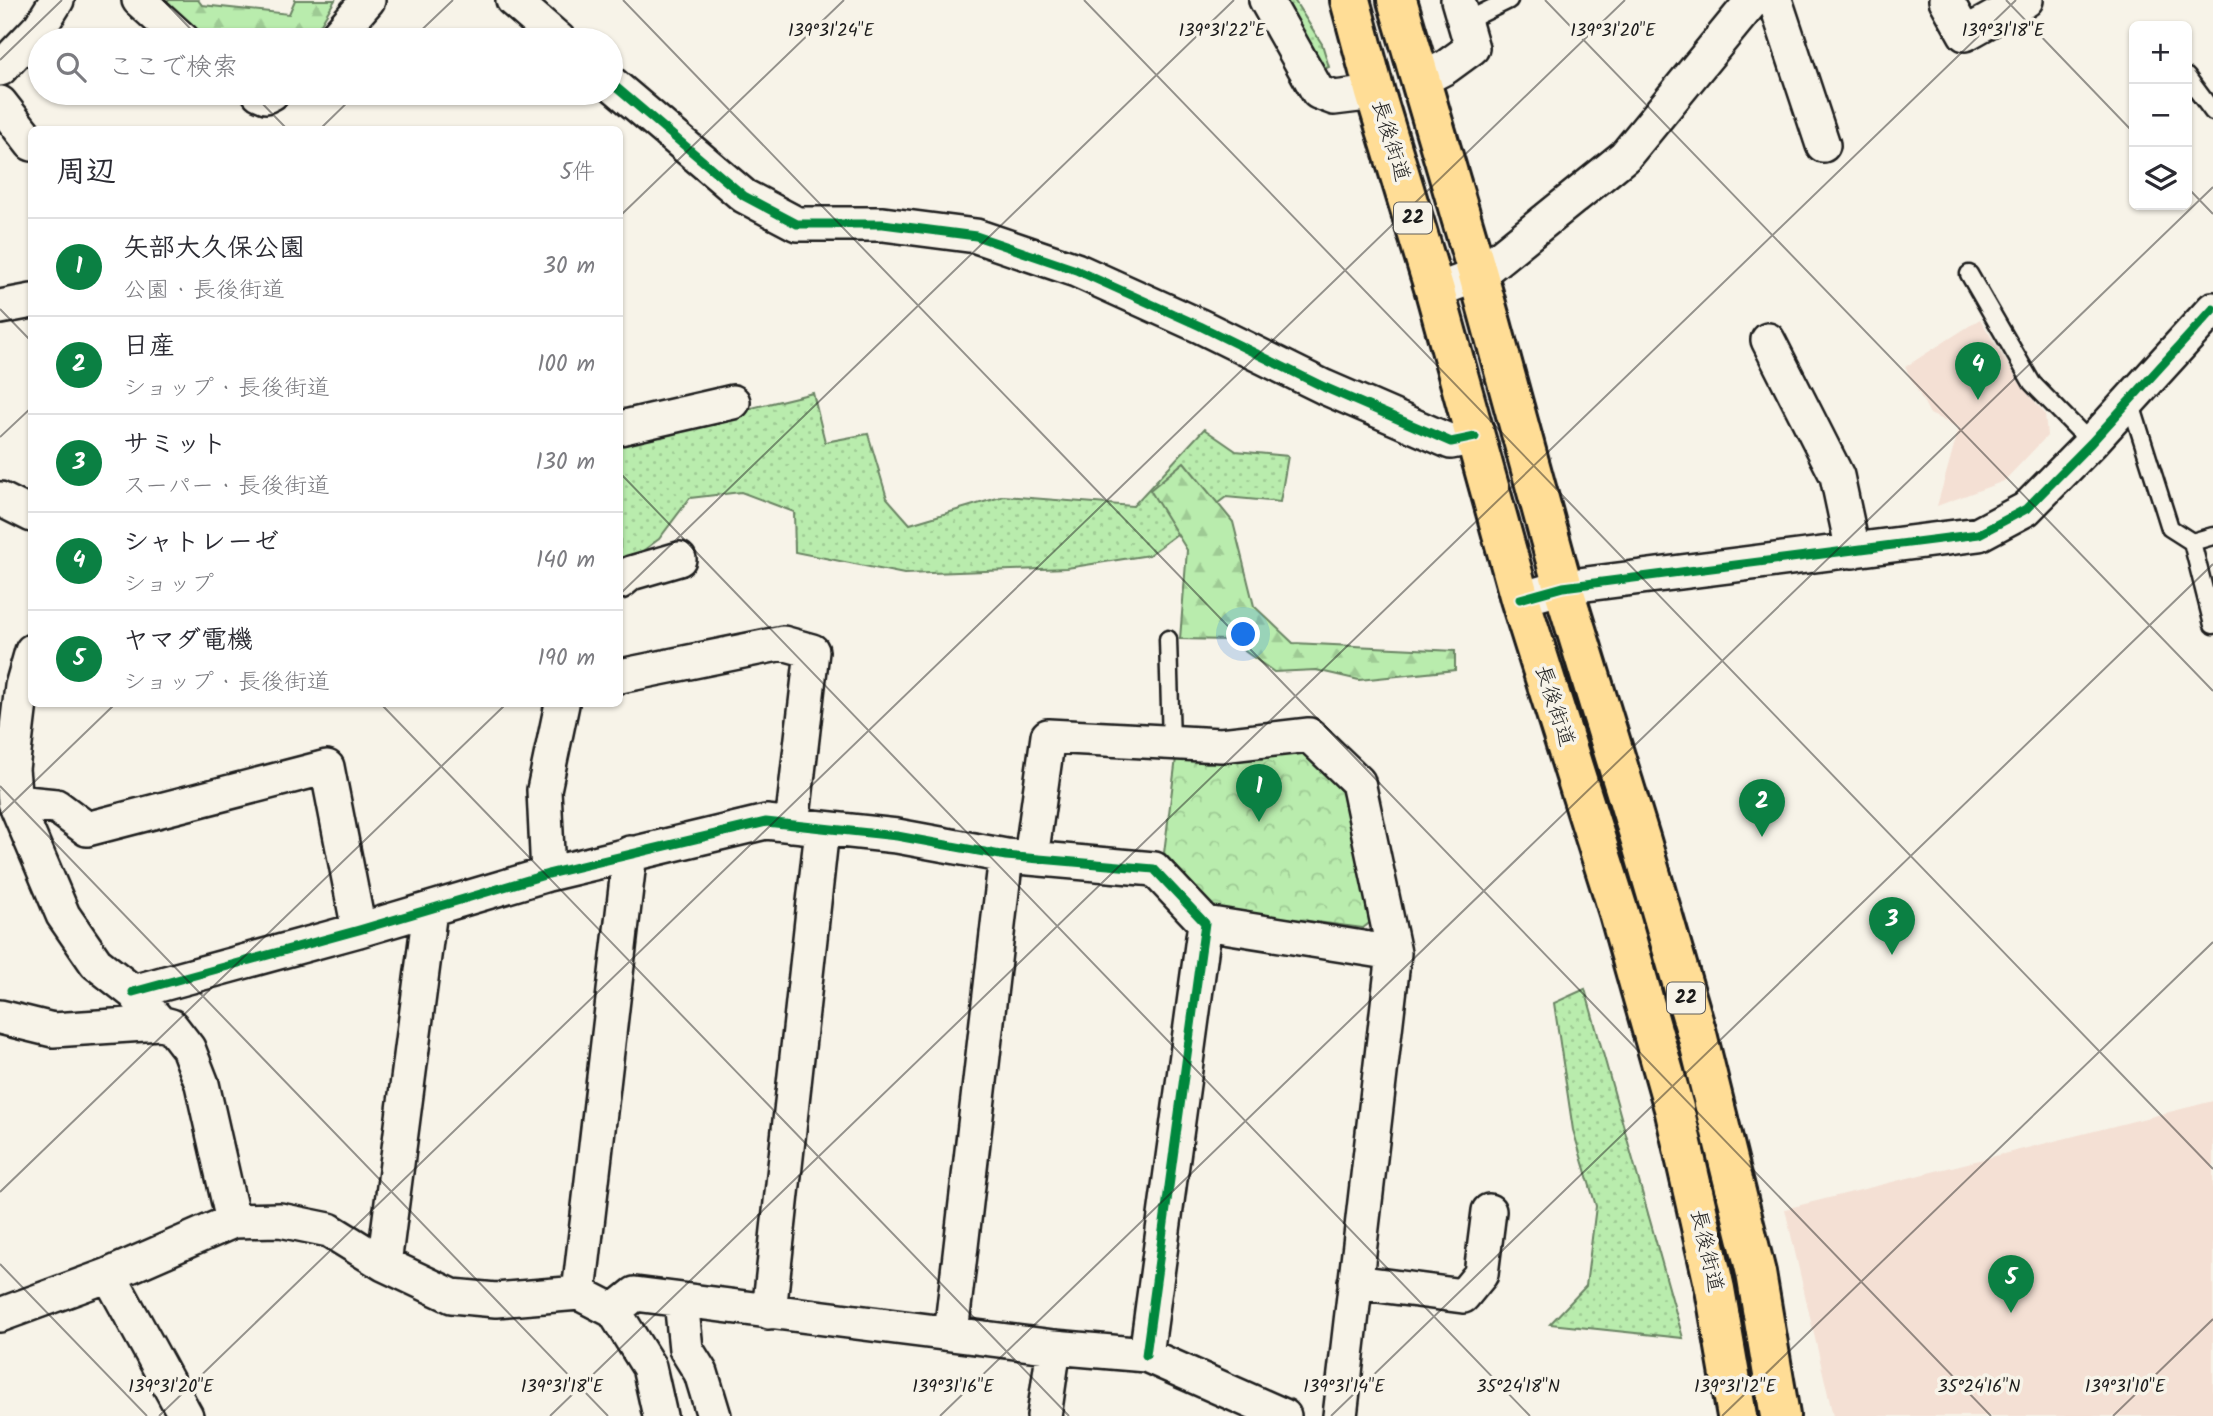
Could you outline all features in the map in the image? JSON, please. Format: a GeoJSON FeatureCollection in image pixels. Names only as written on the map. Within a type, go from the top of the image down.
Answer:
{"type":"FeatureCollection","features":[{"type":"Feature","properties":{"kind":"main road","name":"長後街道"},"geometry":{"type":"LineString","coordinates":[[1350,0],[1435,291],[1520,599],[1619,913],[1674,1108],[1715,1289],[1737,1416]]}},
{"type":"Feature","properties":{"kind":"main road","name":"長後街道"},"geometry":{"type":"LineString","coordinates":[[1397,0],[1478,275],[1563,587],[1697,1034],[1756,1273],[1780,1416]]}},
{"type":"Feature","properties":{"kind":"street"},"geometry":{"type":"LineString","coordinates":[[39,28],[57,0]]}},
{"type":"Feature","properties":{"kind":"street"},"geometry":{"type":"LineString","coordinates":[[139,0],[170,28]]}},
{"type":"Feature","properties":{"kind":"street"},"geometry":{"type":"LineString","coordinates":[[344,28],[368,0]]}},
{"type":"Feature","properties":{"kind":"street"},"geometry":{"type":"LineString","coordinates":[[513,0],[545,28]]}},
{"type":"Feature","properties":{"kind":"street"},"geometry":{"type":"LineString","coordinates":[[1266,0],[1318,92],[1334,98],[1375,93]]}},
{"type":"Feature","properties":{"kind":"street"},"geometry":{"type":"LineString","coordinates":[[1435,291],[1478,275],[1625,156],[1753,0]]}},
{"type":"Feature","properties":{"kind":"street"},"geometry":{"type":"LineString","coordinates":[[1775,0],[1823,145]]}},
{"type":"Feature","properties":{"kind":"street"},"geometry":{"type":"LineString","coordinates":[[1946,0],[1965,34],[2026,0]]}},
{"type":"Feature","properties":{"kind":"street"},"geometry":{"type":"LineString","coordinates":[[1419,81],[1447,68],[1472,48],[1461,11]]}},
{"type":"Feature","properties":{"kind":"street"},"geometry":{"type":"LineString","coordinates":[[0,69],[28,40]]}},
{"type":"Feature","properties":{"kind":"street"},"geometry":{"type":"LineString","coordinates":[[623,93],[744,196],[797,224],[883,224],[976,236],[1076,270],[1200,326],[1324,387],[1451,442],[1475,437]]}},
{"type":"Feature","properties":{"kind":"street"},"geometry":{"type":"LineString","coordinates":[[0,103],[28,139]]}},
{"type":"Feature","properties":{"kind":"street"},"geometry":{"type":"LineString","coordinates":[[0,307],[28,302]]}},
{"type":"Feature","properties":{"kind":"street"},"geometry":{"type":"LineString","coordinates":[[1520,599],[1563,587],[1979,534],[2026,509],[2091,443],[2213,309]]}},
{"type":"Feature","properties":{"kind":"street"},"geometry":{"type":"LineString","coordinates":[[1768,340],[1837,476],[1853,551]]}},
{"type":"Feature","properties":{"kind":"street"},"geometry":{"type":"LineString","coordinates":[[623,427],[733,402]]}},
{"type":"Feature","properties":{"kind":"street"},"geometry":{"type":"LineString","coordinates":[[0,499],[28,513]]}},
{"type":"Feature","properties":{"kind":"street"},"geometry":{"type":"LineString","coordinates":[[623,580],[631,573],[679,559]]}},
{"type":"Feature","properties":{"kind":"street"},"geometry":{"type":"LineString","coordinates":[[623,675],[783,643],[812,651],[807,827],[769,1312]]}},
{"type":"Feature","properties":{"kind":"street"},"geometry":{"type":"LineString","coordinates":[[27,685],[6,769],[15,802],[63,915],[96,963],[133,992],[160,1023]]}},
{"type":"Feature","properties":{"kind":"street"},"geometry":{"type":"LineString","coordinates":[[548,874],[544,790],[561,707]]}},
{"type":"Feature","properties":{"kind":"street"},"geometry":{"type":"LineString","coordinates":[[951,1334],[1019,857],[1048,736],[1221,745],[1309,735],[1358,782],[1394,953],[1340,1416]]}},
{"type":"Feature","properties":{"kind":"street"},"geometry":{"type":"LineString","coordinates":[[15,802],[56,806],[87,828],[327,767],[359,930]]}},
{"type":"Feature","properties":{"kind":"street"},"geometry":{"type":"LineString","coordinates":[[133,992],[359,930],[548,874],[766,822],[897,836],[1019,857],[1154,870],[1205,923],[1394,953]]}},
{"type":"Feature","properties":{"kind":"street"},"geometry":{"type":"LineString","coordinates":[[579,1293],[629,853]]}},
{"type":"Feature","properties":{"kind":"street"},"geometry":{"type":"LineString","coordinates":[[384,1264],[430,909]]}},
{"type":"Feature","properties":{"kind":"street"},"geometry":{"type":"LineString","coordinates":[[1146,1354],[1205,923]]}},
{"type":"Feature","properties":{"kind":"street"},"geometry":{"type":"LineString","coordinates":[[0,1017],[53,1030],[160,1023],[171,1026],[188,1048],[202,1084],[233,1221]]}},
{"type":"Feature","properties":{"kind":"street"},"geometry":{"type":"LineString","coordinates":[[1355,1282],[1462,1296],[1481,1274],[1489,1211]]}},
{"type":"Feature","properties":{"kind":"street"},"geometry":{"type":"LineString","coordinates":[[0,1315],[109,1275],[233,1221],[280,1220],[329,1230],[384,1264],[452,1296],[496,1300],[579,1293],[614,1311],[649,1367],[660,1416]]}},
{"type":"Feature","properties":{"kind":"street"},"geometry":{"type":"LineString","coordinates":[[109,1275],[186,1416]]}},
{"type":"Feature","properties":{"kind":"street"},"geometry":{"type":"LineString","coordinates":[[614,1311],[635,1294],[1054,1347],[1146,1354],[1284,1416]]}},
{"type":"Feature","properties":{"kind":"street"},"geometry":{"type":"LineString","coordinates":[[681,1300],[686,1349],[701,1373],[713,1416]]}},
{"type":"Feature","properties":{"kind":"street"},"geometry":{"type":"LineString","coordinates":[[1044,1416],[1054,1347]]}},
{"type":"Feature","properties":{"kind":"lane"},"geometry":{"type":"LineString","coordinates":[[1461,11],[1509,0]]}},
{"type":"Feature","properties":{"kind":"lane"},"geometry":{"type":"LineString","coordinates":[[2192,84],[2213,112]]}},
{"type":"Feature","properties":{"kind":"lane"},"geometry":{"type":"LineString","coordinates":[[1969,274],[2032,383],[2091,443]]}},
{"type":"Feature","properties":{"kind":"lane"},"geometry":{"type":"LineString","coordinates":[[2130,401],[2170,528],[2192,541],[2213,536]]}},
{"type":"Feature","properties":{"kind":"lane"},"geometry":{"type":"LineString","coordinates":[[2192,541],[2213,625]]}},
{"type":"Feature","properties":{"kind":"lane"},"geometry":{"type":"LineString","coordinates":[[1168,639],[1171,743]]}},
{"type":"Feature","properties":{"kind":"shaded area"},"geometry":{"type":"Polygon","coordinates":[[[1980,319],[2022,387],[2045,414],[2047,436],[2004,481],[1937,506],[1959,428],[1930,414],[1905,367],[1980,319]]]}},
{"type":"Feature","properties":{"kind":"shaded area"},"geometry":{"type":"Polygon","coordinates":[[[2213,1101],[2213,1416],[1833,1416],[1785,1209],[2213,1101]]]}},
{"type":"Feature","properties":{"kind":"green space"},"geometry":{"type":"Polygon","coordinates":[[[152,0],[198,0],[202,5],[289,14],[295,0],[335,0],[318,28],[185,28],[152,0]]]}},
{"type":"Feature","properties":{"kind":"green space"},"geometry":{"type":"Polygon","coordinates":[[[1280,0],[1294,0],[1322,44],[1329,67],[1320,71],[1280,0]]]}},
{"type":"Feature","properties":{"kind":"green space"},"geometry":{"type":"Polygon","coordinates":[[[813,393],[825,442],[868,434],[887,498],[910,524],[1004,496],[1133,506],[1204,429],[1236,451],[1288,456],[1280,502],[1226,497],[1149,555],[1067,568],[904,574],[795,552],[794,512],[741,492],[690,498],[659,539],[623,564],[623,439],[813,393]]]}},
{"type":"Feature","properties":{"kind":"green space"},"geometry":{"type":"Polygon","coordinates":[[[1184,462],[1233,522],[1254,606],[1293,643],[1455,651],[1455,670],[1359,680],[1316,670],[1274,672],[1229,640],[1180,639],[1187,550],[1150,490],[1184,462]]]}},
{"type":"Feature","properties":{"kind":"green space"},"geometry":{"type":"Polygon","coordinates":[[[1306,752],[1342,792],[1372,921],[1363,928],[1215,909],[1164,853],[1176,758],[1206,763],[1306,752]]]}},
{"type":"Feature","properties":{"kind":"green space"},"geometry":{"type":"Polygon","coordinates":[[[1585,989],[1683,1338],[1550,1324],[1586,1286],[1596,1206],[1573,1130],[1554,1003],[1585,989]]]}},
{"type":"Feature","properties":{"kind":"cycle path"},"geometry":{"type":"LineString","coordinates":[[623,93],[744,196],[797,224],[883,224],[976,236],[1076,270],[1200,326],[1324,387],[1451,442],[1475,437]]}},
{"type":"Feature","properties":{"kind":"cycle path"},"geometry":{"type":"LineString","coordinates":[[1520,599],[1563,587],[1979,534],[2026,509],[2091,443],[2213,309]]}},
{"type":"Feature","properties":{"kind":"cycle path"},"geometry":{"type":"LineString","coordinates":[[133,992],[359,930],[548,874],[766,822],[897,836],[1006,856],[1154,869],[1205,923],[1146,1355]]}},
{"type":"Feature","properties":{"kind":"place","name":"シャトレーゼ"},"geometry":{"type":"Point","coordinates":[1978,400]}},
{"type":"Feature","properties":{"kind":"place","name":"矢部大久保公園"},"geometry":{"type":"Point","coordinates":[1259,822]}},
{"type":"Feature","properties":{"kind":"place","name":"日産"},"geometry":{"type":"Point","coordinates":[1762,837]}},
{"type":"Feature","properties":{"kind":"place","name":"サミット"},"geometry":{"type":"Point","coordinates":[1892,955]}},
{"type":"Feature","properties":{"kind":"place","name":"ヤマダ電機"},"geometry":{"type":"Point","coordinates":[2011,1313]}}]}
